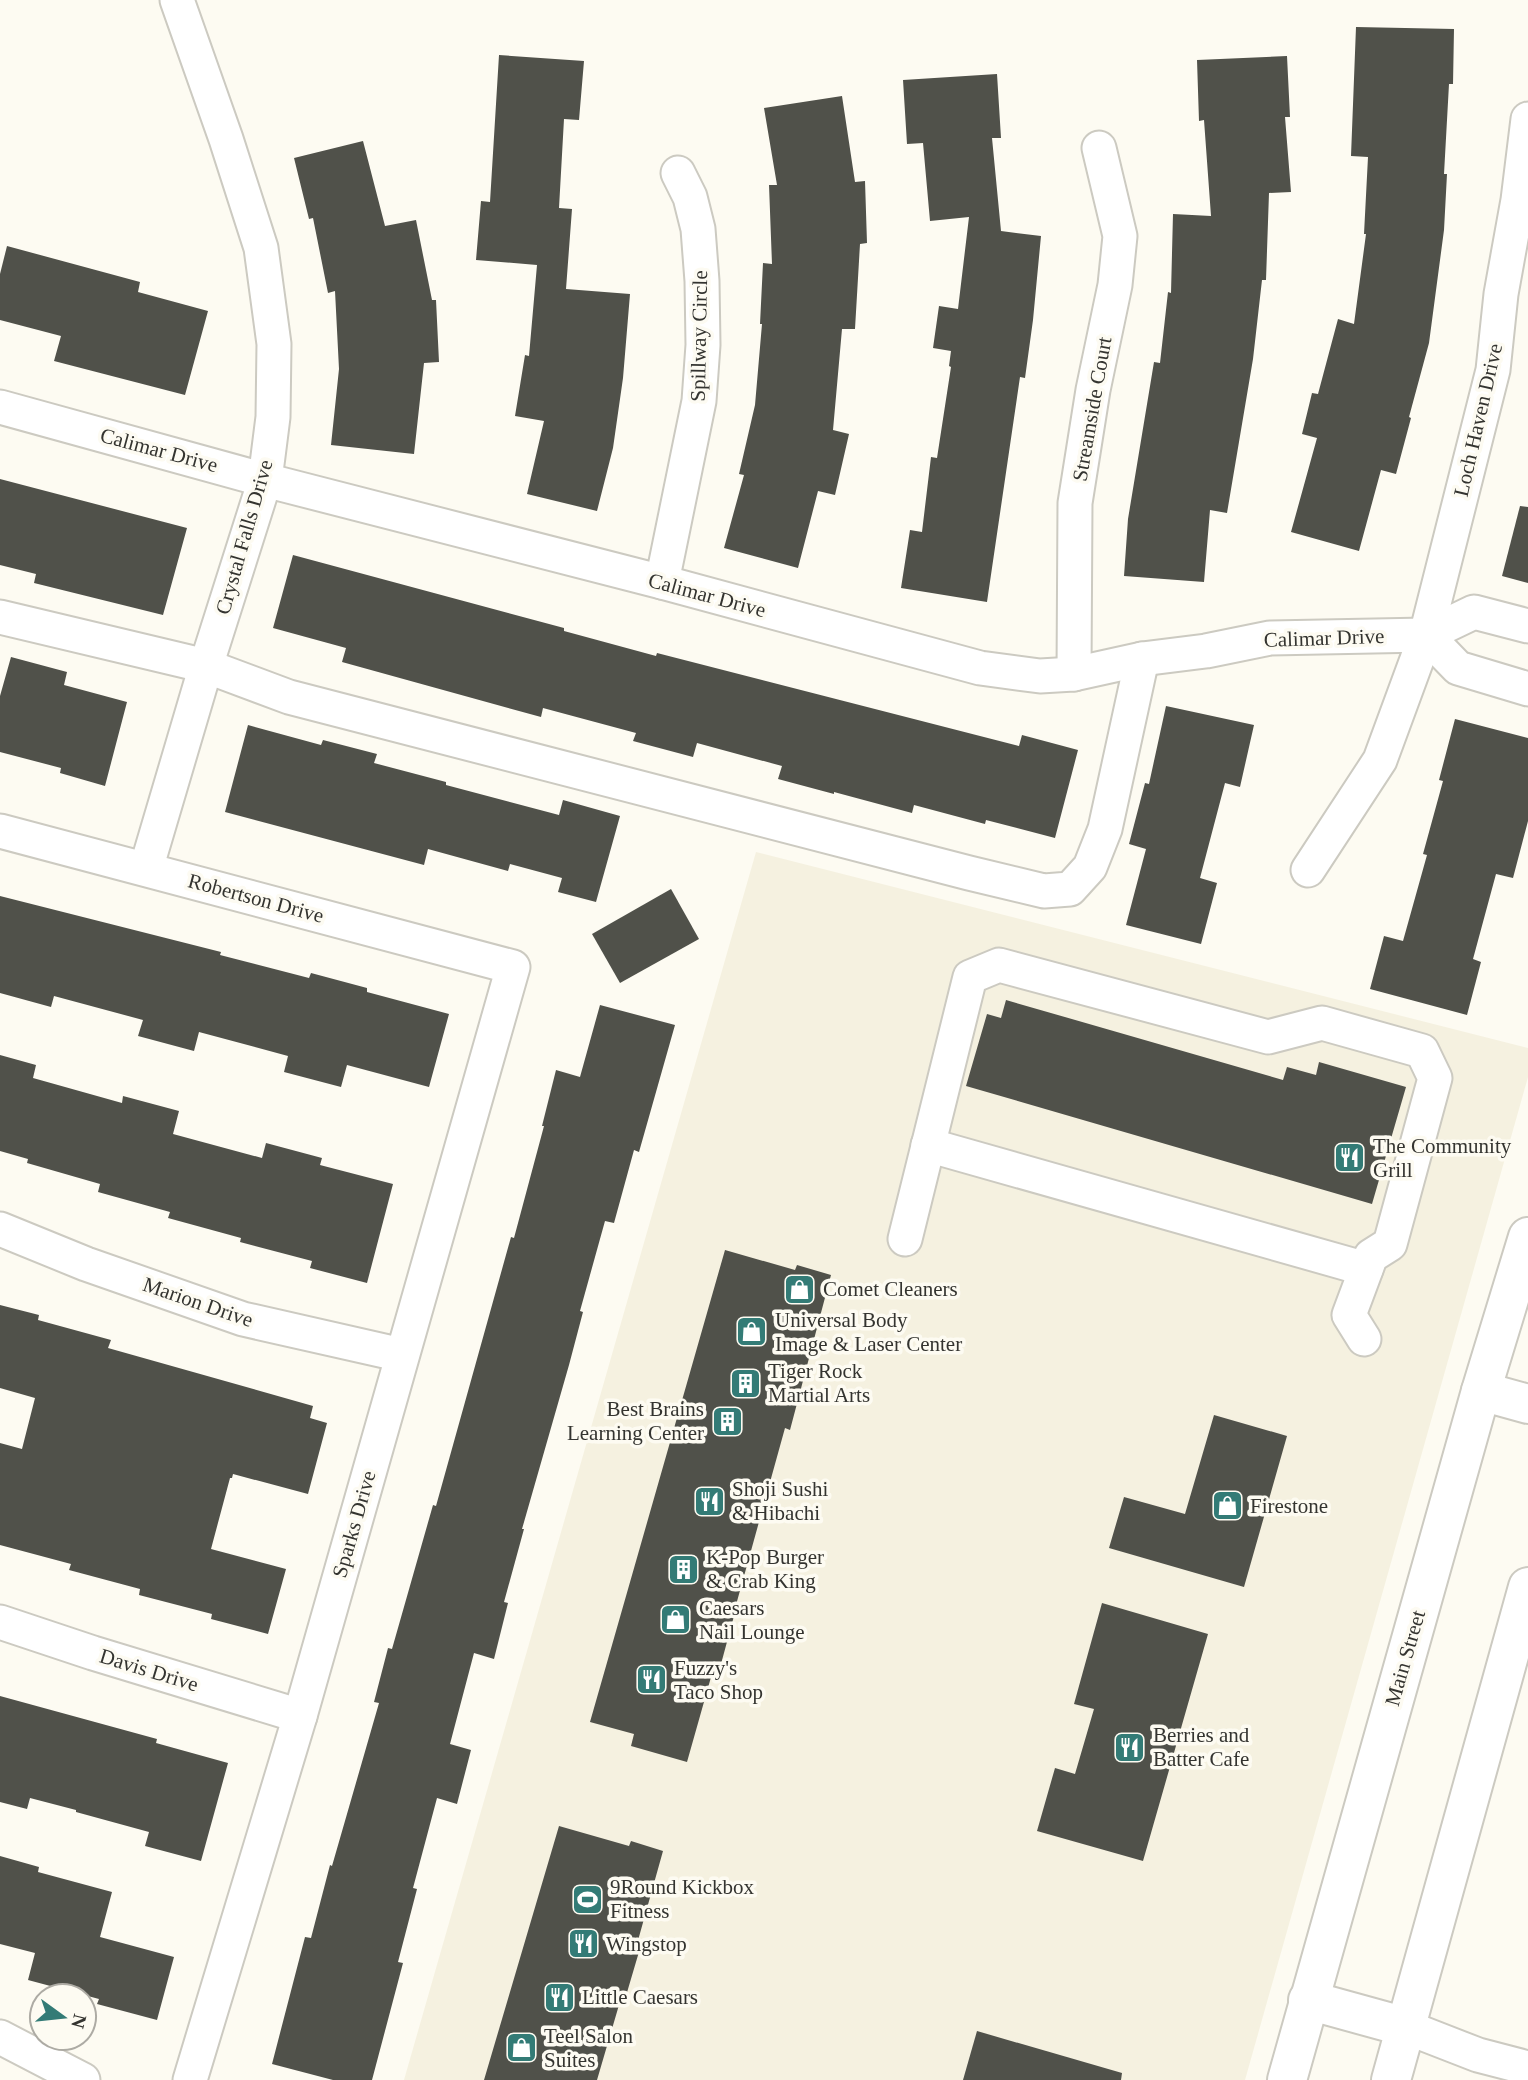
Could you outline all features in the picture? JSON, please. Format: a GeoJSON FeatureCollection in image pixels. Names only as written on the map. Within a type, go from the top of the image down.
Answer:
{"type":"FeatureCollection","features":[{"type":"Feature","properties":{"kind":"main road","name":"Main Street"},"geometry":{"type":"LineString","coordinates":[[1287,2080],[1481,1391],[1528,1237]]}},
{"type":"Feature","properties":{"kind":"main road"},"geometry":{"type":"LineString","coordinates":[[1481,1391],[1528,1404]]}},
{"type":"Feature","properties":{"kind":"main road"},"geometry":{"type":"LineString","coordinates":[[1391,2080],[1528,1587]]}},
{"type":"Feature","properties":{"kind":"main road"},"geometry":{"type":"LineString","coordinates":[[1308,2000],[1406,2027]]}},
{"type":"Feature","properties":{"kind":"street","name":"Crystal Falls Drive"},"geometry":{"type":"LineString","coordinates":[[146,869],[265,480],[273,417],[274,344],[261,248],[177,0]]}},
{"type":"Feature","properties":{"kind":"street","name":"Loch Haven Drive"},"geometry":{"type":"LineString","coordinates":[[1308,870],[1380,760],[1426,635],[1493,370],[1501,294],[1518,200],[1528,119]]}},
{"type":"Feature","properties":{"kind":"street","name":"Streamside Court"},"geometry":{"type":"LineString","coordinates":[[1074,674],[1075,503],[1093,390],[1115,285],[1120,236],[1099,148]]}},
{"type":"Feature","properties":{"kind":"street","name":"Spillway Circle"},"geometry":{"type":"LineString","coordinates":[[662,582],[699,401],[703,345],[698,229],[690,197],[678,173]]}},
{"type":"Feature","properties":{"kind":"street","name":"Calimar Drive"},"geometry":{"type":"LineString","coordinates":[[0,407],[265,480],[662,582],[980,668],[1040,676],[1074,674],[1142,659],[1206,651],[1270,638],[1426,635],[1474,612],[1528,626]]}},
{"type":"Feature","properties":{"kind":"street"},"geometry":{"type":"LineString","coordinates":[[0,617],[206,666],[289,697],[1044,891],[1070,890],[1090,867],[1105,829],[1142,659]]}},
{"type":"Feature","properties":{"kind":"street"},"geometry":{"type":"LineString","coordinates":[[1426,635],[1458,668],[1528,689]]}},
{"type":"Feature","properties":{"kind":"street","name":"Robertson Drive"},"geometry":{"type":"LineString","coordinates":[[0,831],[513,967]]}},
{"type":"Feature","properties":{"kind":"street"},"geometry":{"type":"LineString","coordinates":[[905,1239],[970,978],[999,965],[1268,1037],[1322,1023],[1422,1051],[1435,1078],[1390,1244],[1371,1256],[1349,1315],[1364,1339]]}},
{"type":"Feature","properties":{"kind":"street","name":"Sparks Drive"},"geometry":{"type":"LineString","coordinates":[[190,2080],[300,1716],[513,967]]}},
{"type":"Feature","properties":{"kind":"street"},"geometry":{"type":"LineString","coordinates":[[928,1146],[1366,1269]]}},
{"type":"Feature","properties":{"kind":"street","name":"Marion Drive"},"geometry":{"type":"LineString","coordinates":[[0,1229],[86,1264],[243,1320],[402,1355]]}},
{"type":"Feature","properties":{"kind":"street","name":"Davis Drive"},"geometry":{"type":"LineString","coordinates":[[0,1622],[300,1716]]}},
{"type":"Feature","properties":{"kind":"street"},"geometry":{"type":"LineString","coordinates":[[1406,2027],[1478,2055],[1528,2068]]}},
{"type":"Feature","properties":{"kind":"street"},"geometry":{"type":"LineString","coordinates":[[0,2037],[83,2080]]}},
{"type":"Feature","properties":{"kind":"shaded area"},"geometry":{"type":"Polygon","coordinates":[[[756,852],[1528,1048],[1528,1077],[1245,2080],[404,2080],[756,852]]]}},
{"type":"Feature","properties":{"kind":"building"},"geometry":{"type":"Polygon","coordinates":[[[1356,27],[1454,29],[1453,84],[1449,84],[1444,174],[1447,174],[1444,230],[1429,343],[1396,474],[1381,470],[1359,551],[1291,532],[1317,438],[1302,434],[1312,393],[1318,394],[1338,319],[1354,324],[1366,234],[1368,157],[1351,156],[1356,27]]]}},
{"type":"Feature","properties":{"kind":"building"},"geometry":{"type":"Polygon","coordinates":[[[499,55],[584,61],[579,120],[564,119],[559,208],[572,209],[566,289],[630,294],[623,378],[613,448],[597,511],[527,494],[544,421],[515,416],[525,355],[529,356],[537,265],[476,260],[481,201],[490,202],[499,55]]]}},
{"type":"Feature","properties":{"kind":"building"},"geometry":{"type":"Polygon","coordinates":[[[1287,56],[1290,117],[1285,117],[1291,192],[1269,193],[1266,280],[1262,280],[1253,359],[1227,513],[1210,510],[1204,582],[1124,576],[1128,519],[1154,362],[1160,363],[1168,292],[1171,293],[1173,214],[1211,216],[1204,120],[1199,121],[1197,60],[1287,56]]]}},
{"type":"Feature","properties":{"kind":"building"},"geometry":{"type":"Polygon","coordinates":[[[997,74],[1001,138],[992,138],[1001,231],[1041,236],[1025,378],[1020,377],[987,602],[901,588],[910,530],[922,532],[931,457],[937,458],[951,367],[951,351],[933,348],[939,306],[958,309],[969,217],[930,221],[923,143],[907,144],[903,80],[997,74]]]}},
{"type":"Feature","properties":{"kind":"building"},"geometry":{"type":"Polygon","coordinates":[[[842,96],[855,182],[865,181],[867,243],[860,244],[855,329],[842,329],[833,430],[849,434],[835,495],[818,491],[798,568],[724,548],[744,475],[739,474],[755,405],[762,324],[763,263],[772,264],[769,185],[777,185],[764,108],[842,96]]]}},
{"type":"Feature","properties":{"kind":"building"},"geometry":{"type":"Polygon","coordinates":[[[363,141],[385,226],[416,220],[432,300],[436,300],[439,362],[424,363],[414,454],[331,445],[339,369],[335,291],[328,293],[313,218],[309,219],[294,158],[363,141]]]}},
{"type":"Feature","properties":{"kind":"building"},"geometry":{"type":"Polygon","coordinates":[[[7,246],[140,282],[138,292],[208,311],[185,395],[54,361],[61,336],[0,320],[0,274],[7,246]]]}},
{"type":"Feature","properties":{"kind":"building"},"geometry":{"type":"Polygon","coordinates":[[[0,479],[187,528],[163,615],[34,583],[36,574],[0,565],[0,479]]]}},
{"type":"Feature","properties":{"kind":"building"},"geometry":{"type":"Polygon","coordinates":[[[1520,506],[1528,507],[1528,583],[1502,576],[1520,506]]]}},
{"type":"Feature","properties":{"kind":"building"},"geometry":{"type":"Polygon","coordinates":[[[293,555],[564,628],[564,631],[656,656],[657,653],[1019,746],[1022,735],[1078,750],[1055,838],[986,820],[985,824],[914,805],[912,813],[834,794],[778,779],[782,766],[697,743],[693,757],[633,741],[636,733],[543,708],[541,717],[342,662],[346,648],[273,628],[293,555]]]}},
{"type":"Feature","properties":{"kind":"building"},"geometry":{"type":"Polygon","coordinates":[[[11,657],[67,672],[64,685],[127,702],[105,786],[60,773],[61,768],[0,752],[0,696],[11,657]]]}},
{"type":"Feature","properties":{"kind":"building"},"geometry":{"type":"Polygon","coordinates":[[[1166,706],[1254,725],[1240,787],[1225,783],[1200,878],[1217,883],[1201,944],[1126,925],[1146,849],[1129,844],[1145,783],[1149,784],[1166,706]]]}},
{"type":"Feature","properties":{"kind":"building"},"geometry":{"type":"Polygon","coordinates":[[[1455,719],[1528,738],[1528,821],[1513,878],[1496,874],[1473,959],[1481,962],[1467,1015],[1370,989],[1384,936],[1403,941],[1427,855],[1423,854],[1443,781],[1439,780],[1455,719]]]}},
{"type":"Feature","properties":{"kind":"building"},"geometry":{"type":"Polygon","coordinates":[[[248,725],[321,745],[323,740],[377,754],[374,763],[559,815],[563,800],[620,816],[596,902],[558,892],[562,878],[510,864],[508,871],[428,849],[424,865],[225,812],[248,725]]]}},
{"type":"Feature","properties":{"kind":"building"},"geometry":{"type":"Polygon","coordinates":[[[671,889],[699,939],[620,983],[592,934],[671,889]]]}},
{"type":"Feature","properties":{"kind":"building"},"geometry":{"type":"Polygon","coordinates":[[[0,896],[221,952],[220,955],[309,978],[311,973],[367,988],[367,992],[449,1014],[429,1087],[347,1065],[341,1087],[284,1072],[288,1056],[199,1032],[194,1051],[138,1036],[143,1020],[54,996],[51,1007],[0,993],[0,896]]]}},
{"type":"Feature","properties":{"kind":"building"},"geometry":{"type":"Polygon","coordinates":[[[1006,1000],[1283,1080],[1287,1067],[1316,1075],[1319,1062],[1406,1087],[1372,1204],[966,1086],[987,1014],[1001,1018],[1006,1000]]]}},
{"type":"Feature","properties":{"kind":"building"},"geometry":{"type":"Polygon","coordinates":[[[600,1005],[675,1025],[639,1152],[634,1150],[614,1223],[605,1221],[580,1311],[583,1312],[569,1365],[522,1529],[504,1602],[508,1603],[494,1659],[474,1653],[450,1744],[471,1750],[457,1804],[437,1798],[413,1888],[417,1889],[398,1962],[403,1963],[372,2080],[333,2080],[272,2064],[305,1937],[311,1938],[379,1703],[374,1702],[388,1648],[392,1649],[433,1505],[436,1506],[511,1237],[514,1238],[556,1070],[580,1077],[600,1005]]]}},
{"type":"Feature","properties":{"kind":"building"},"geometry":{"type":"Polygon","coordinates":[[[0,1055],[36,1065],[33,1078],[122,1103],[123,1096],[179,1111],[173,1134],[262,1158],[266,1143],[322,1158],[320,1165],[393,1184],[367,1283],[310,1268],[312,1261],[240,1242],[241,1238],[168,1218],[170,1212],[98,1192],[100,1184],[27,1163],[28,1159],[0,1151],[0,1055]]]}},
{"type":"Feature","properties":{"kind":"building"},"geometry":{"type":"Polygon","coordinates":[[[725,1250],[795,1270],[797,1265],[831,1275],[790,1430],[785,1428],[721,1664],[715,1663],[687,1762],[631,1746],[634,1734],[590,1722],[725,1250]]]}},
{"type":"Feature","properties":{"kind":"building"},"geometry":{"type":"Polygon","coordinates":[[[0,1305],[39,1315],[38,1320],[111,1340],[108,1348],[313,1406],[310,1418],[327,1423],[308,1494],[233,1474],[230,1478],[211,1549],[286,1569],[268,1634],[211,1619],[212,1614],[139,1595],[140,1589],[69,1570],[71,1564],[0,1545],[0,1443],[22,1449],[35,1398],[0,1388],[0,1305]]]}},
{"type":"Feature","properties":{"kind":"building","name":"Firestone"},"geometry":{"type":"Polygon","coordinates":[[[1214,1415],[1287,1436],[1244,1587],[1109,1548],[1124,1497],[1185,1514],[1214,1415]]]}},
{"type":"Feature","properties":{"kind":"building"},"geometry":{"type":"Polygon","coordinates":[[[1102,1603],[1208,1634],[1143,1861],[1037,1831],[1055,1768],[1075,1774],[1094,1709],[1074,1704],[1102,1603]]]}},
{"type":"Feature","properties":{"kind":"building"},"geometry":{"type":"Polygon","coordinates":[[[0,1696],[157,1739],[156,1743],[228,1763],[201,1861],[145,1846],[149,1832],[76,1810],[30,1798],[27,1809],[0,1802],[0,1696]]]}},
{"type":"Feature","properties":{"kind":"building"},"geometry":{"type":"Polygon","coordinates":[[[559,1826],[629,1846],[631,1841],[663,1851],[637,1944],[641,1945],[623,2006],[619,2005],[597,2080],[484,2080],[559,1826]]]}},
{"type":"Feature","properties":{"kind":"building"},"geometry":{"type":"Polygon","coordinates":[[[0,1856],[39,1867],[38,1872],[112,1892],[100,1937],[174,1957],[157,2020],[98,2004],[98,1982],[28,1980],[35,1953],[0,1944],[0,1856]]]}},
{"type":"Feature","properties":{"kind":"building"},"geometry":{"type":"Polygon","coordinates":[[[977,2031],[1122,2073],[1121,2080],[963,2080],[977,2031]]]}},
{"type":"Feature","properties":{"kind":"place","name":"The Community Grill"},"geometry":{"type":"Point","coordinates":[1350,1158]}},
{"type":"Feature","properties":{"kind":"place","name":"Comet Cleaners"},"geometry":{"type":"Point","coordinates":[800,1289]}},
{"type":"Feature","properties":{"kind":"place","name":"Universal Body Image & Laser Center"},"geometry":{"type":"Point","coordinates":[752,1332]}},
{"type":"Feature","properties":{"kind":"place","name":"Tiger Rock Martial Arts"},"geometry":{"type":"Point","coordinates":[745,1383]}},
{"type":"Feature","properties":{"kind":"place","name":"Best Brains Learning Center"},"geometry":{"type":"Point","coordinates":[727,1421]}},
{"type":"Feature","properties":{"kind":"place","name":"Shoji Sushi & Hibachi"},"geometry":{"type":"Point","coordinates":[709,1501]}},
{"type":"Feature","properties":{"kind":"place","name":"Firestone"},"geometry":{"type":"Point","coordinates":[1227,1506]}},
{"type":"Feature","properties":{"kind":"place","name":"K-Pop Burger & Crab King"},"geometry":{"type":"Point","coordinates":[683,1569]}},
{"type":"Feature","properties":{"kind":"place","name":"Caesars Nail Lounge"},"geometry":{"type":"Point","coordinates":[676,1620]}},
{"type":"Feature","properties":{"kind":"place","name":"Fuzzy's Taco Shop"},"geometry":{"type":"Point","coordinates":[651,1680]}},
{"type":"Feature","properties":{"kind":"place","name":"Berries and Batter Cafe"},"geometry":{"type":"Point","coordinates":[1130,1747]}},
{"type":"Feature","properties":{"kind":"place","name":"9Round Kickbox Fitness"},"geometry":{"type":"Point","coordinates":[587,1899]}},
{"type":"Feature","properties":{"kind":"place","name":"Wingstop"},"geometry":{"type":"Point","coordinates":[583,1944]}},
{"type":"Feature","properties":{"kind":"place","name":"Little Caesars"},"geometry":{"type":"Point","coordinates":[559,1997]}},
{"type":"Feature","properties":{"kind":"place","name":"Teel Salon Suites"},"geometry":{"type":"Point","coordinates":[521,2048]}}]}
